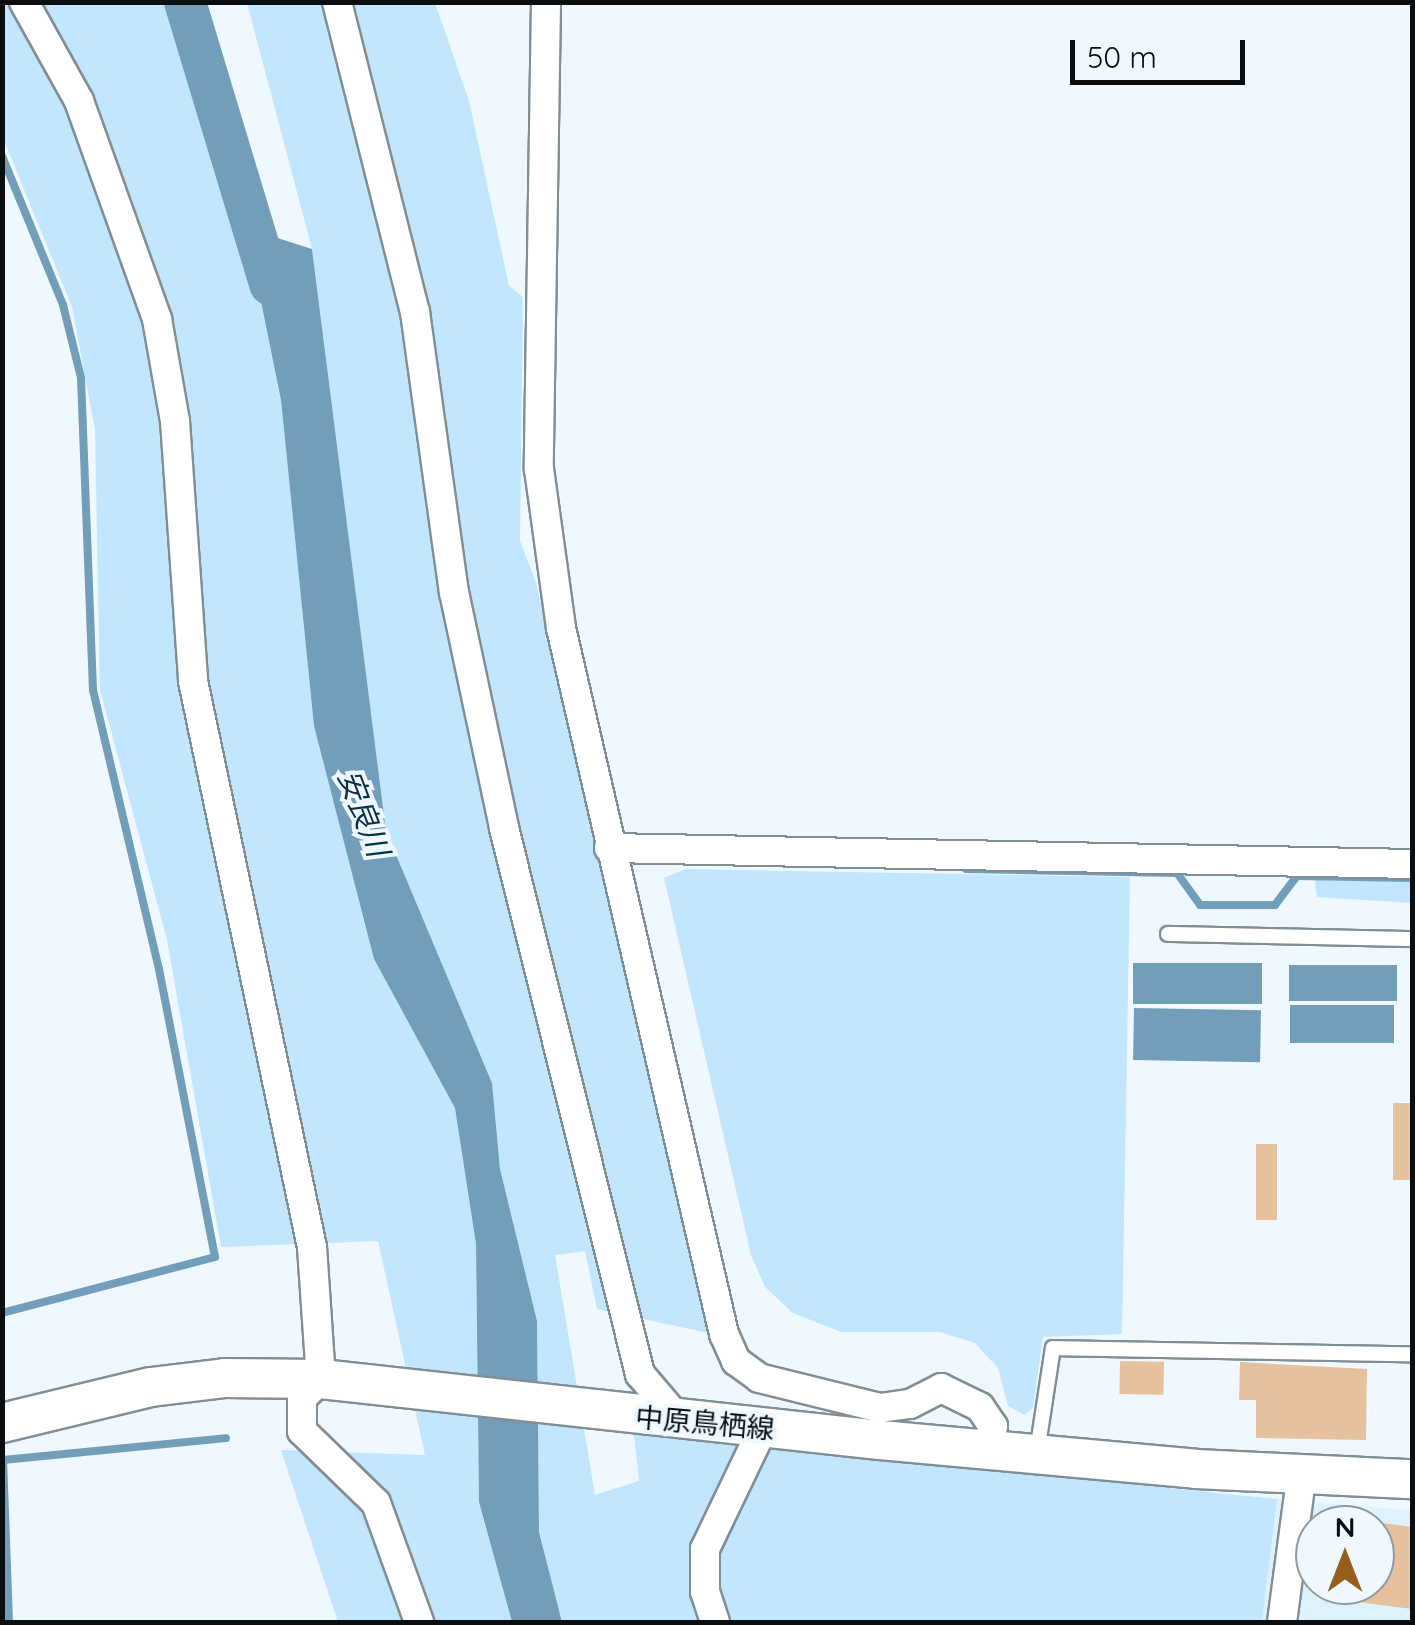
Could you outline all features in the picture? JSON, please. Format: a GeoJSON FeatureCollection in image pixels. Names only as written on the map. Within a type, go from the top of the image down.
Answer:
{"type":"FeatureCollection","features":[{"type":"Feature","properties":{"kind":"main road","name":"中原鳥栖線"},"geometry":{"type":"LineString","coordinates":[[2,1422],[152,1387],[334,1381],[680,1421],[1412,1480]]}},
{"type":"Feature","properties":{"kind":"street"},"geometry":{"type":"LineString","coordinates":[[24,2],[79,101],[157,319],[175,420],[193,681],[312,1247],[334,1381],[302,1398],[302,1431],[376,1503],[419,1622]]}},
{"type":"Feature","properties":{"kind":"street"},"geometry":{"type":"LineString","coordinates":[[336,2],[415,312],[454,592],[504,828],[640,1374],[680,1421]]}},
{"type":"Feature","properties":{"kind":"street"},"geometry":{"type":"LineString","coordinates":[[546,2],[539,469],[561,628],[724,1334],[736,1361],[759,1378],[880,1408],[910,1404],[941,1388],[980,1406],[993,1426],[990,1448]]}},
{"type":"Feature","properties":{"kind":"street"},"geometry":{"type":"LineString","coordinates":[[609,848],[1412,864]]}},
{"type":"Feature","properties":{"kind":"street"},"geometry":{"type":"LineString","coordinates":[[715,1622],[705,1592],[705,1548],[762,1428]]}},
{"type":"Feature","properties":{"kind":"street"},"geometry":{"type":"LineString","coordinates":[[1282,1622],[1302,1472]]}},
{"type":"Feature","properties":{"kind":"lane"},"geometry":{"type":"LineString","coordinates":[[1168,934],[1412,940]]}},
{"type":"Feature","properties":{"kind":"lane"},"geometry":{"type":"LineString","coordinates":[[1037,1452],[1053,1348],[1412,1354]]}},
{"type":"Feature","properties":{"kind":"shaded area"},"geometry":{"type":"Polygon","coordinates":[[[2,3],[173,3],[246,228],[281,400],[314,726],[374,959],[455,1107],[476,1244],[479,1502],[512,1622],[338,1622],[281,1450],[425,1455],[378,1241],[221,1247],[167,940],[100,690],[95,430],[72,307],[3,138],[2,3]]]}},
{"type":"Feature","properties":{"kind":"shaded area"},"geometry":{"type":"Polygon","coordinates":[[[247,3],[435,3],[469,101],[509,286],[523,297],[520,541],[536,583],[708,1333],[597,1309],[585,1251],[555,1255],[595,1495],[639,1481],[634,1434],[1277,1499],[1262,1622],[562,1622],[539,1532],[537,1321],[500,1169],[492,1083],[386,831],[312,249],[247,3]]]}},
{"type":"Feature","properties":{"kind":"shaded area"},"geometry":{"type":"Polygon","coordinates":[[[685,869],[1130,877],[1122,1334],[1043,1337],[1033,1408],[1025,1415],[1008,1406],[998,1368],[975,1343],[940,1332],[841,1332],[793,1313],[765,1287],[751,1255],[664,878],[685,869]]]}},
{"type":"Feature","properties":{"kind":"shaded area"},"geometry":{"type":"Polygon","coordinates":[[[1315,880],[1412,881],[1412,903],[1317,897],[1315,880]]]}},
{"type":"Feature","properties":{"kind":"shaded area"},"geometry":{"type":"Polygon","coordinates":[[[1277,1499],[1351,1505],[1295,1505],[1295,1605],[1395,1605],[1395,1509],[1412,1510],[1412,1622],[1262,1622],[1277,1499]]]}},
{"type":"Feature","properties":{"kind":"water"},"geometry":{"type":"Polygon","coordinates":[[[246,228],[312,249],[386,831],[492,1083],[500,1169],[537,1321],[539,1532],[562,1622],[512,1622],[479,1502],[476,1244],[455,1108],[374,959],[314,726],[281,400],[246,228]]]}},
{"type":"Feature","properties":{"kind":"water"},"geometry":{"type":"Polygon","coordinates":[[[1133,963],[1262,963],[1262,1004],[1133,1004],[1133,963]]]}},
{"type":"Feature","properties":{"kind":"water"},"geometry":{"type":"Polygon","coordinates":[[[1289,965],[1397,965],[1397,1001],[1289,1001],[1289,965]]]}},
{"type":"Feature","properties":{"kind":"water"},"geometry":{"type":"Polygon","coordinates":[[[1290,1005],[1394,1005],[1394,1043],[1290,1043],[1290,1005]]]}},
{"type":"Feature","properties":{"kind":"water"},"geometry":{"type":"Polygon","coordinates":[[[1134,1008],[1261,1010],[1260,1062],[1133,1060],[1134,1008]]]}},
{"type":"Feature","properties":{"kind":"building"},"geometry":{"type":"Polygon","coordinates":[[[1393,1103],[1412,1103],[1412,1180],[1393,1180],[1393,1103]]]}},
{"type":"Feature","properties":{"kind":"building"},"geometry":{"type":"Polygon","coordinates":[[[1256,1144],[1277,1144],[1277,1220],[1256,1220],[1256,1144]]]}},
{"type":"Feature","properties":{"kind":"building"},"geometry":{"type":"Polygon","coordinates":[[[1120,1361],[1164,1362],[1163,1395],[1119,1394],[1120,1361]]]}},
{"type":"Feature","properties":{"kind":"building"},"geometry":{"type":"Polygon","coordinates":[[[1240,1362],[1367,1369],[1366,1440],[1256,1438],[1256,1400],[1239,1400],[1240,1362]]]}},
{"type":"Feature","properties":{"kind":"building"},"geometry":{"type":"Polygon","coordinates":[[[1395,1525],[1412,1527],[1412,1609],[1381,1605],[1395,1605],[1395,1525]]]}},
{"type":"Feature","properties":{"kind":"waterway","name":"安良川"},"geometry":{"type":"LineString","coordinates":[[185,2],[270,284]]}},
{"type":"Feature","properties":{"kind":"waterway"},"geometry":{"type":"LineString","coordinates":[[2,156],[63,305],[81,378],[93,690],[159,969],[215,1257],[2,1313]]}},
{"type":"Feature","properties":{"kind":"waterway"},"geometry":{"type":"LineString","coordinates":[[966,869],[1177,873],[1200,905],[1275,905],[1297,876],[1412,878]]}},
{"type":"Feature","properties":{"kind":"waterway"},"geometry":{"type":"LineString","coordinates":[[9,1622],[3,1460],[226,1438]]}}]}
